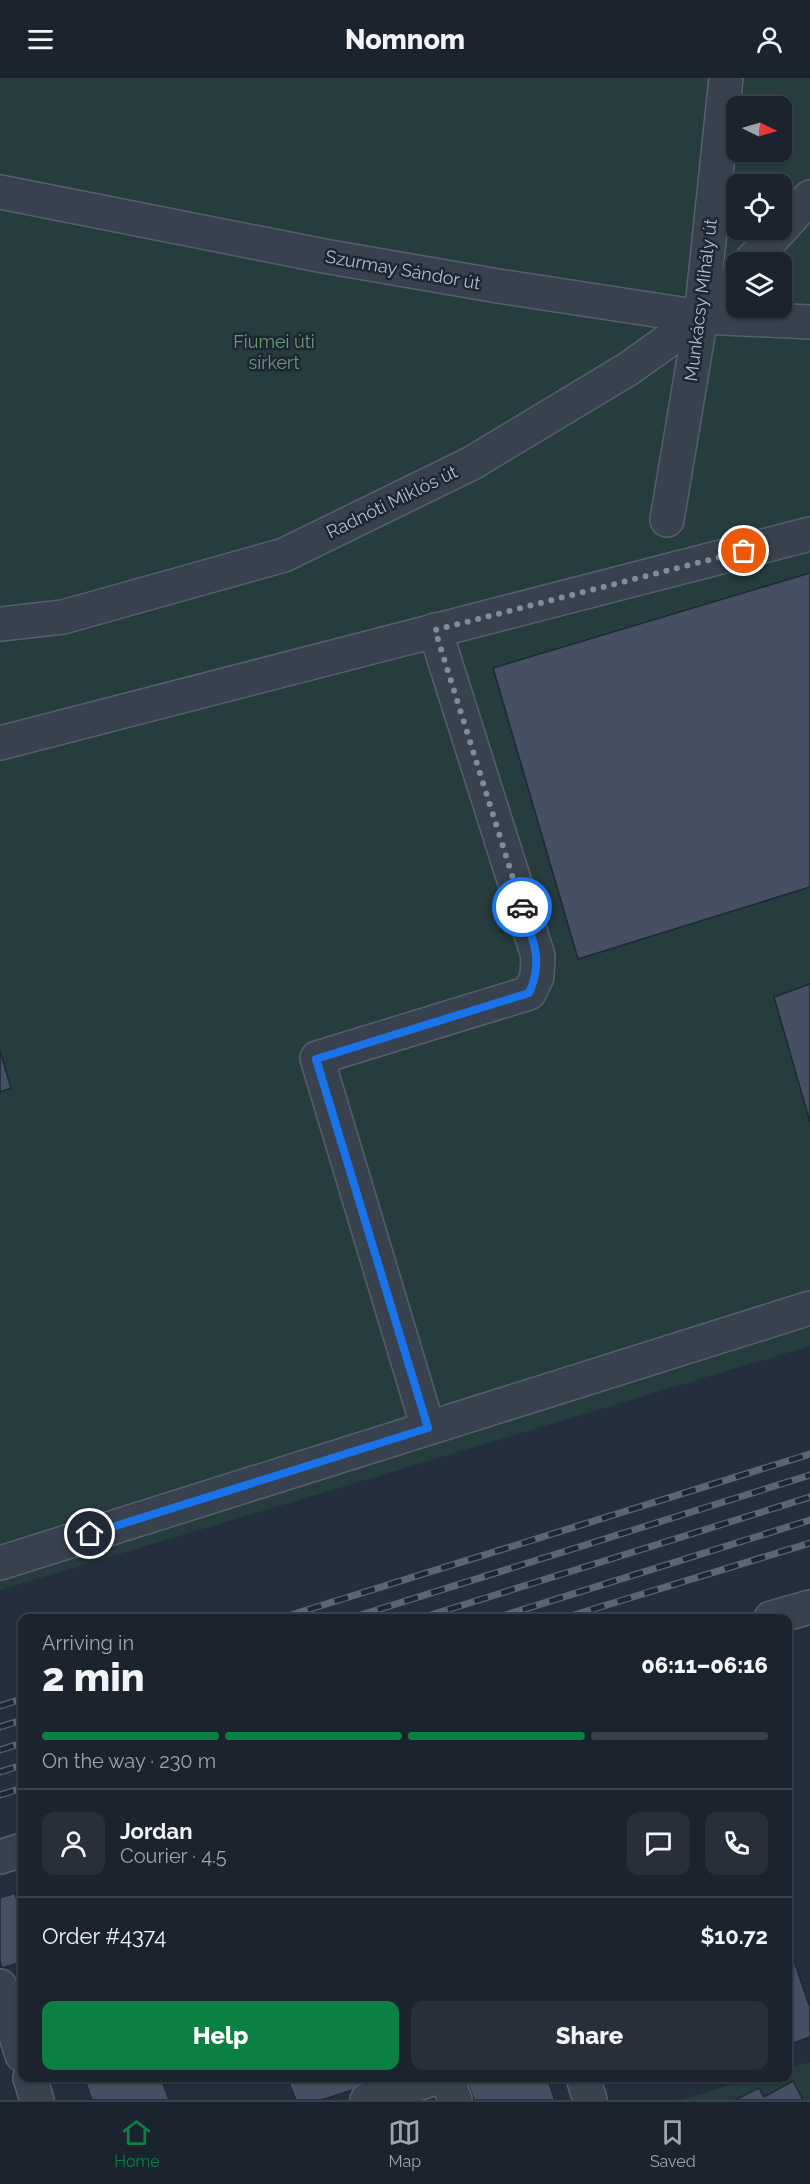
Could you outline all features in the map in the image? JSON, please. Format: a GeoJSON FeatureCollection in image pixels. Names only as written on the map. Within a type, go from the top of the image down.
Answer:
{"type":"FeatureCollection","features":[{"type":"Feature","properties":{"kind":"street","name":"Munkácsy Mihály út"},"geometry":{"type":"LineString","coordinates":[[667,520],[701,317],[726,78]]}},
{"type":"Feature","properties":{"kind":"street","name":"Szurmay Sándor út"},"geometry":{"type":"LineString","coordinates":[[0,192],[324,256],[701,317],[810,322]]}},
{"type":"Feature","properties":{"kind":"street"},"geometry":{"type":"LineString","coordinates":[[792,216],[810,196]]}},
{"type":"Feature","properties":{"kind":"street"},"geometry":{"type":"LineString","coordinates":[[759,252],[771,240]]}},
{"type":"Feature","properties":{"kind":"street","name":"Radnóti Miklós út"},"geometry":{"type":"LineString","coordinates":[[0,624],[63,617],[284,555],[472,464],[628,369],[701,317],[726,289]]}},
{"type":"Feature","properties":{"kind":"street"},"geometry":{"type":"LineString","coordinates":[[0,743],[810,534]]}},
{"type":"Feature","properties":{"kind":"street"},"geometry":{"type":"LineString","coordinates":[[428,1428],[316,1059],[529,993],[537,976],[537,956],[435,630]]}},
{"type":"Feature","properties":{"kind":"street"},"geometry":{"type":"LineString","coordinates":[[0,1563],[810,1308]]}},
{"type":"Feature","properties":{"kind":"street"},"geometry":{"type":"LineString","coordinates":[[784,1614],[810,1606]]}},
{"type":"Feature","properties":{"kind":"street"},"geometry":{"type":"LineString","coordinates":[[0,1857],[18,1851]]}},
{"type":"Feature","properties":{"kind":"street"},"geometry":{"type":"LineString","coordinates":[[0,1986],[18,2042]]}},
{"type":"Feature","properties":{"kind":"street"},"geometry":{"type":"LineString","coordinates":[[31,2082],[37,2100]]}},
{"type":"Feature","properties":{"kind":"street"},"geometry":{"type":"LineString","coordinates":[[367,2100],[423,2082]]}},
{"type":"Feature","properties":{"kind":"street"},"geometry":{"type":"LineString","coordinates":[[448,2082],[455,2100]]}},
{"type":"Feature","properties":{"kind":"street"},"geometry":{"type":"LineString","coordinates":[[584,2082],[590,2100]]}},
{"type":"Feature","properties":{"kind":"green space","name":"Fiumei úti sírkert"},"geometry":{"type":"Polygon","coordinates":[[[0,78],[810,78],[810,1346],[0,1590],[0,78]]]}},
{"type":"Feature","properties":{"kind":"green space"},"geometry":{"type":"Polygon","coordinates":[[[810,2062],[810,2100],[679,2100],[742,2082],[792,2082],[792,2067],[810,2062]]]}},
{"type":"Feature","properties":{"kind":"building"},"geometry":{"type":"Polygon","coordinates":[[[810,573],[810,887],[578,959],[493,668],[810,573]]]}},
{"type":"Feature","properties":{"kind":"building"},"geometry":{"type":"Polygon","coordinates":[[[810,984],[810,1122],[774,997],[810,984]]]}},
{"type":"Feature","properties":{"kind":"building"},"geometry":{"type":"Polygon","coordinates":[[[0,1051],[11,1088],[0,1092],[0,1051]]]}},
{"type":"Feature","properties":{"kind":"building"},"geometry":{"type":"Polygon","coordinates":[[[15,1893],[18,1904],[18,1963],[2,1968],[0,1961],[0,1898],[15,1893]]]}},
{"type":"Feature","properties":{"kind":"building"},"geometry":{"type":"Polygon","coordinates":[[[792,1955],[810,2008],[810,2037],[792,2044],[792,1955]]]}},
{"type":"Feature","properties":{"kind":"building"},"geometry":{"type":"Polygon","coordinates":[[[85,2082],[162,2082],[169,2100],[92,2100],[85,2082]]]}},
{"type":"Feature","properties":{"kind":"building"},"geometry":{"type":"Polygon","coordinates":[[[289,2082],[378,2082],[321,2100],[296,2100],[289,2082]]]}},
{"type":"Feature","properties":{"kind":"building"},"geometry":{"type":"Polygon","coordinates":[[[467,2082],[548,2082],[555,2100],[474,2100],[467,2082]]]}},
{"type":"Feature","properties":{"kind":"building"},"geometry":{"type":"Polygon","coordinates":[[[792,2082],[803,2100],[735,2100],[759,2088],[764,2097],[792,2082]]]}},
{"type":"Feature","properties":{"kind":"railway"},"geometry":{"type":"LineString","coordinates":[[294,1614],[810,1454]]}},
{"type":"Feature","properties":{"kind":"railway"},"geometry":{"type":"LineString","coordinates":[[364,1614],[810,1475]]}},
{"type":"Feature","properties":{"kind":"railway"},"geometry":{"type":"LineString","coordinates":[[434,1614],[810,1497]]}},
{"type":"Feature","properties":{"kind":"railway"},"geometry":{"type":"LineString","coordinates":[[509,1614],[810,1520]]}},
{"type":"Feature","properties":{"kind":"railway"},"geometry":{"type":"LineString","coordinates":[[577,1614],[810,1543]]}},
{"type":"Feature","properties":{"kind":"railway"},"geometry":{"type":"LineString","coordinates":[[0,1706],[18,1700]]}},
{"type":"Feature","properties":{"kind":"railway"},"geometry":{"type":"LineString","coordinates":[[0,1727],[18,1721]]}},
{"type":"Feature","properties":{"kind":"railway"},"geometry":{"type":"LineString","coordinates":[[0,1750],[18,1744]]}},
{"type":"Feature","properties":{"kind":"railway"},"geometry":{"type":"LineString","coordinates":[[0,1772],[18,1766]]}},
{"type":"Feature","properties":{"kind":"railway"},"geometry":{"type":"LineString","coordinates":[[0,1795],[18,1789]]}},
{"type":"Feature","properties":{"kind":"way so far"},"geometry":{"type":"LineString","coordinates":[[522,907],[435,630],[744,551]]}},
{"type":"Feature","properties":{"kind":"route"},"geometry":{"type":"LineString","coordinates":[[90,1534],[428,1428],[316,1059],[529,993],[537,976],[537,956],[522,907]]}}]}
